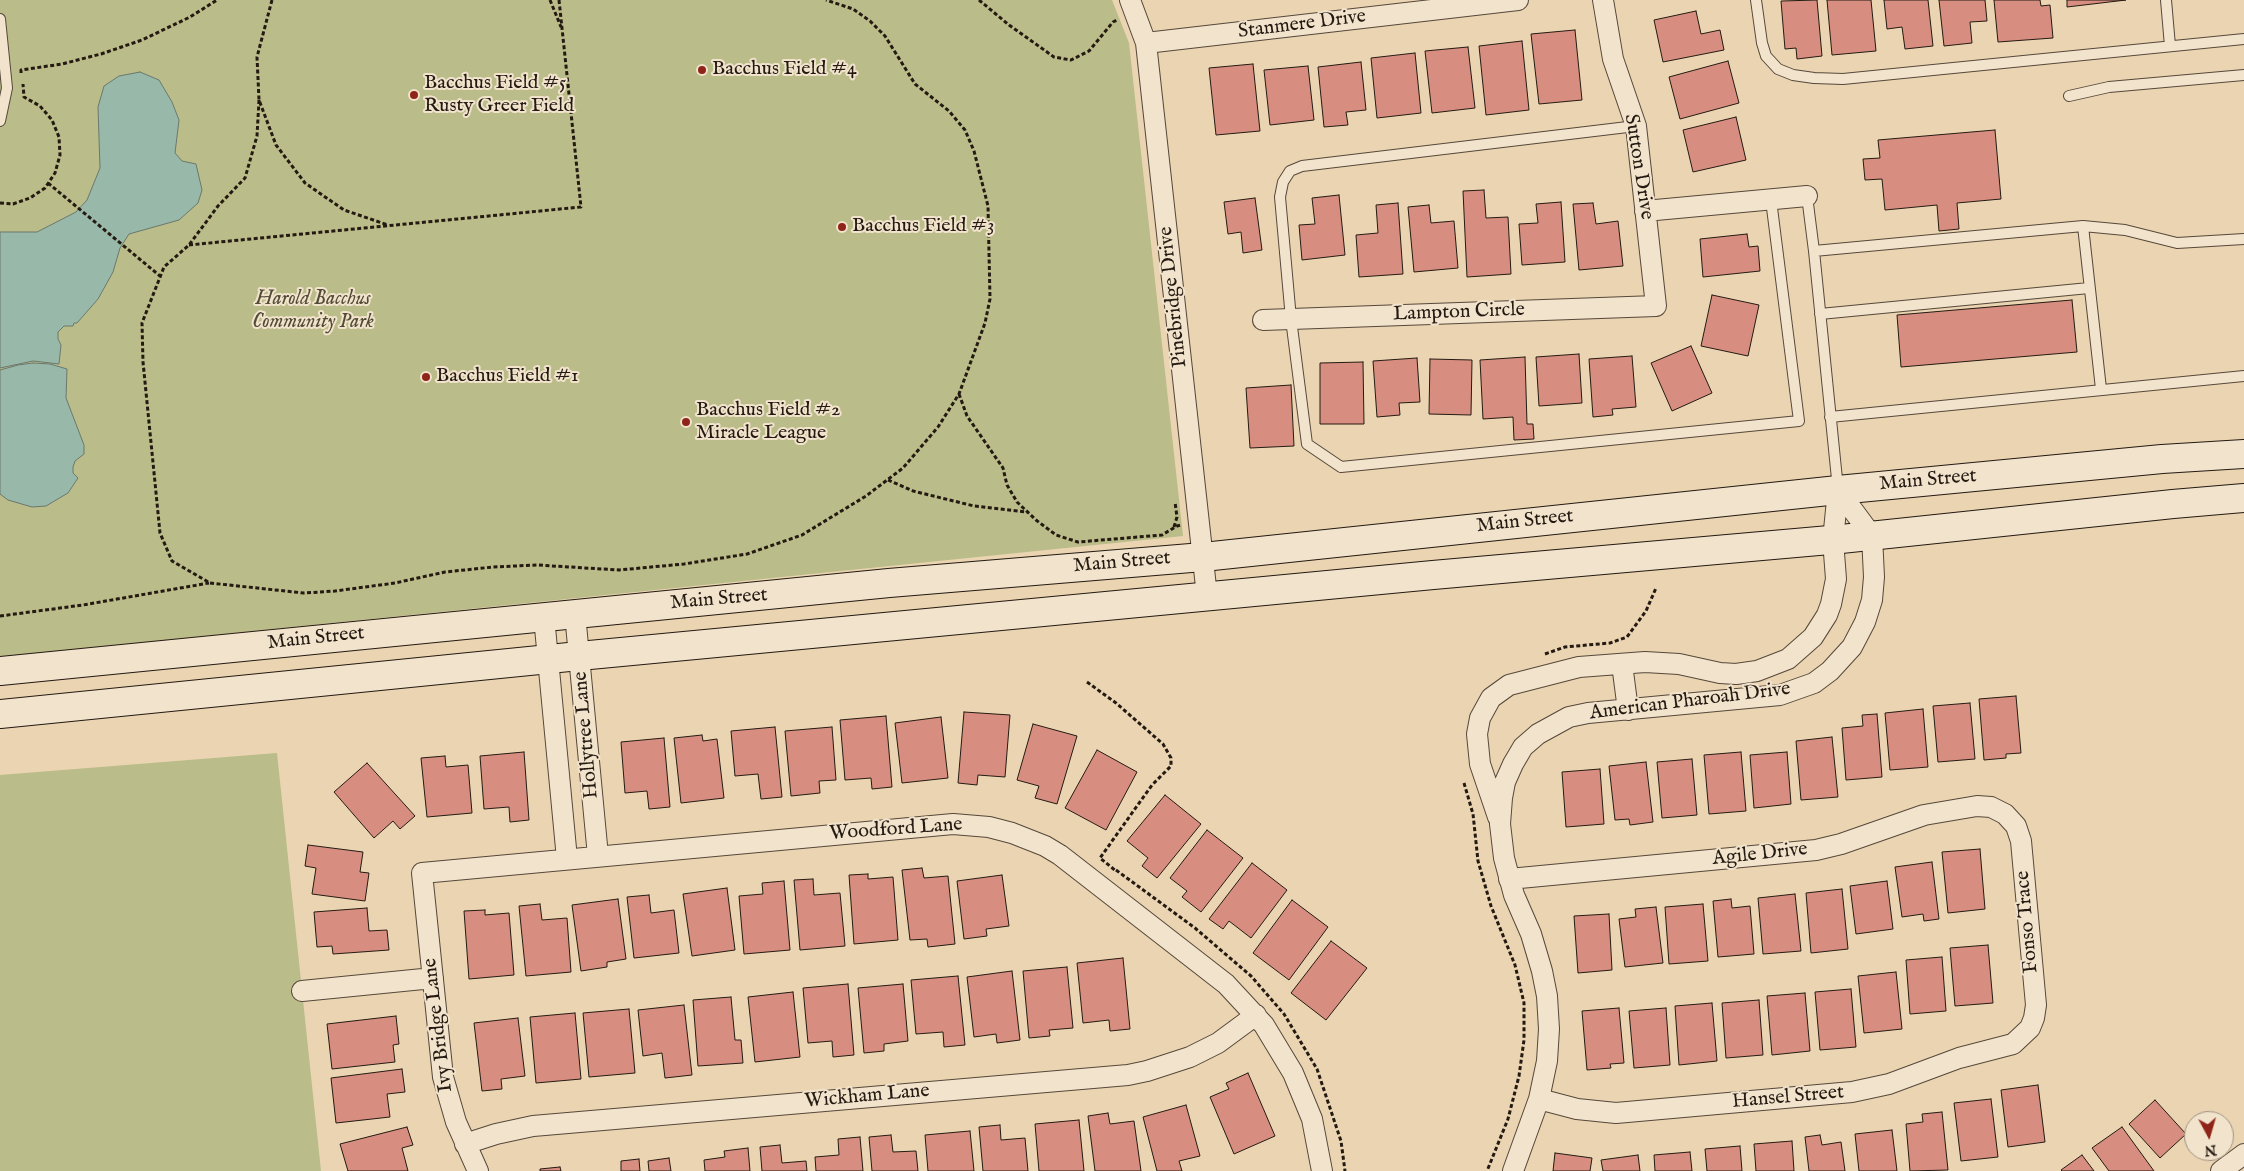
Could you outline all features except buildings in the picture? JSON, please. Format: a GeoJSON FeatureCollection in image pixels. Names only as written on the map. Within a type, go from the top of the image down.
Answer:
{"type":"FeatureCollection","features":[{"type":"Feature","properties":{"kind":"main road","name":"Main Street"},"geometry":{"type":"LineString","coordinates":[[0,671],[544,616],[1203,556],[1838,490],[2162,459],[2244,454]]}},
{"type":"Feature","properties":{"kind":"main road","name":"Main Street"},"geometry":{"type":"LineString","coordinates":[[0,714],[1207,596],[1833,540],[2244,498]]}},
{"type":"Feature","properties":{"kind":"street","name":"Stanmere Drive"},"geometry":{"type":"LineString","coordinates":[[1146,43],[1518,0]]}},
{"type":"Feature","properties":{"kind":"street","name":"Sutton Drive"},"geometry":{"type":"LineString","coordinates":[[1603,0],[1613,59],[1636,126],[1656,306]]}},
{"type":"Feature","properties":{"kind":"street","name":"Pinebridge Drive"},"geometry":{"type":"LineString","coordinates":[[1132,6],[1146,43],[1207,596]]}},
{"type":"Feature","properties":{"kind":"street"},"geometry":{"type":"LineString","coordinates":[[1645,211],[1807,196]]}},
{"type":"Feature","properties":{"kind":"street","name":"Lampton Circle"},"geometry":{"type":"LineString","coordinates":[[1262,320],[1656,306]]}},
{"type":"Feature","properties":{"kind":"street"},"geometry":{"type":"LineString","coordinates":[[1838,490],[1872,536]]}},
{"type":"Feature","properties":{"kind":"street","name":"American Pharoah Drive"},"geometry":{"type":"LineString","coordinates":[[1513,1171],[1539,1099],[1548,1048],[1549,1029],[1546,990],[1537,952],[1509,879],[1504,858],[1500,824],[1480,764],[1478,726],[1486,704],[1498,692],[1517,683],[1579,668],[1622,664],[1668,663],[1736,674],[1757,671],[1788,658],[1813,637],[1827,615],[1831,604],[1836,579],[1833,540],[1838,490]]}},
{"type":"Feature","properties":{"kind":"street","name":"American Pharoah Drive"},"geometry":{"type":"LineString","coordinates":[[1500,824],[1503,790],[1509,771],[1524,747],[1538,734],[1569,717],[1780,695],[1799,690],[1823,676],[1852,647],[1868,614],[1874,577],[1872,536]]}},
{"type":"Feature","properties":{"kind":"street","name":"Hollytree Lane"},"geometry":{"type":"LineString","coordinates":[[575,614],[598,856]]}},
{"type":"Feature","properties":{"kind":"street","name":"Hollytree Lane"},"geometry":{"type":"LineString","coordinates":[[544,616],[567,859]]}},
{"type":"Feature","properties":{"kind":"street"},"geometry":{"type":"LineString","coordinates":[[1622,664],[1628,710]]}},
{"type":"Feature","properties":{"kind":"street","name":"Agile Drive"},"geometry":{"type":"LineString","coordinates":[[1509,879],[1816,850],[1841,844],[1910,819],[1967,806],[1990,807],[2005,814]]}},
{"type":"Feature","properties":{"kind":"street","name":"Fonso Trace"},"geometry":{"type":"LineString","coordinates":[[2005,814],[2016,826],[2021,841],[2036,1005],[2034,1018],[2027,1033]]}},
{"type":"Feature","properties":{"kind":"street","name":"Woodford Lane"},"geometry":{"type":"LineString","coordinates":[[422,873],[935,824],[965,824],[1006,831],[1045,846],[1075,865],[1215,975],[1256,1015],[1283,1055],[1300,1086],[1312,1119],[1322,1171]]}},
{"type":"Feature","properties":{"kind":"street","name":"Ivy Bridge Lane"},"geometry":{"type":"LineString","coordinates":[[422,873],[445,1085],[452,1111],[478,1171]]}},
{"type":"Feature","properties":{"kind":"street"},"geometry":{"type":"LineString","coordinates":[[302,992],[433,978]]}},
{"type":"Feature","properties":{"kind":"street","name":"Wickham Lane"},"geometry":{"type":"LineString","coordinates":[[466,1144],[496,1134],[534,1126],[1128,1075],[1190,1057],[1218,1042],[1256,1015]]}},
{"type":"Feature","properties":{"kind":"street","name":"Hansel Street"},"geometry":{"type":"LineString","coordinates":[[1539,1099],[1577,1109],[1616,1113],[1852,1092],[1889,1084],[1959,1058],[2008,1046],[2018,1041],[2027,1033]]}},
{"type":"Feature","properties":{"kind":"street"},"geometry":{"type":"LineString","coordinates":[[2221,1171],[2244,1154]]}},
{"type":"Feature","properties":{"kind":"lane"},"geometry":{"type":"LineString","coordinates":[[1756,0],[1762,43],[1766,56],[1778,69],[1793,75],[1814,78],[1843,79],[2244,39]]}},
{"type":"Feature","properties":{"kind":"lane"},"geometry":{"type":"LineString","coordinates":[[2166,0],[2170,46]]}},
{"type":"Feature","properties":{"kind":"lane"},"geometry":{"type":"LineString","coordinates":[[0,19],[7,88],[0,121]]}},
{"type":"Feature","properties":{"kind":"lane"},"geometry":{"type":"LineString","coordinates":[[2069,96],[2109,87],[2244,75]]}},
{"type":"Feature","properties":{"kind":"lane"},"geometry":{"type":"LineString","coordinates":[[1636,126],[1302,166],[1290,172],[1283,182],[1280,197],[1291,319],[1307,444],[1341,467],[1799,421],[1771,200]]}},
{"type":"Feature","properties":{"kind":"lane"},"geometry":{"type":"LineString","coordinates":[[1807,196],[1838,490]]}},
{"type":"Feature","properties":{"kind":"lane"},"geometry":{"type":"LineString","coordinates":[[1814,251],[2083,226],[2124,230],[2177,243],[2244,239]]}},
{"type":"Feature","properties":{"kind":"lane"},"geometry":{"type":"LineString","coordinates":[[2083,226],[2101,389]]}},
{"type":"Feature","properties":{"kind":"lane"},"geometry":{"type":"LineString","coordinates":[[1820,314],[2089,288]]}},
{"type":"Feature","properties":{"kind":"lane"},"geometry":{"type":"LineString","coordinates":[[1830,417],[2244,376]]}},
{"type":"Feature","properties":{"kind":"path"},"geometry":{"type":"LineString","coordinates":[[0,203],[13,204],[30,198],[48,183],[56,172],[60,155],[59,137],[52,120],[40,106],[24,97],[21,70],[62,64],[101,54],[142,40],[190,17],[217,0]]}},
{"type":"Feature","properties":{"kind":"path"},"geometry":{"type":"LineString","coordinates":[[210,583],[172,561],[160,534],[143,362],[142,323],[164,268],[189,245],[218,206],[245,178],[257,136],[260,100],[257,57],[272,0]]}},
{"type":"Feature","properties":{"kind":"path"},"geometry":{"type":"LineString","coordinates":[[550,0],[563,33]]}},
{"type":"Feature","properties":{"kind":"path"},"geometry":{"type":"LineString","coordinates":[[189,245],[581,207],[559,0]]}},
{"type":"Feature","properties":{"kind":"path"},"geometry":{"type":"LineString","coordinates":[[0,616],[83,605],[210,583],[304,593],[395,584],[446,572],[493,567],[537,565],[619,570],[693,563],[747,554],[802,535],[866,496],[903,468],[938,426],[958,394],[985,323],[990,299],[988,206],[974,151],[965,130],[949,110],[915,84],[885,36],[875,26],[853,9],[826,0]]}},
{"type":"Feature","properties":{"kind":"path"},"geometry":{"type":"LineString","coordinates":[[979,0],[1009,26],[1054,57],[1070,60],[1089,52],[1113,22],[1132,6]]}},
{"type":"Feature","properties":{"kind":"path"},"geometry":{"type":"LineString","coordinates":[[260,100],[276,145],[305,183],[344,210],[390,225]]}},
{"type":"Feature","properties":{"kind":"path"},"geometry":{"type":"LineString","coordinates":[[48,183],[160,276]]}},
{"type":"Feature","properties":{"kind":"path"},"geometry":{"type":"LineString","coordinates":[[958,394],[967,416],[1003,468],[1007,485],[1017,502],[1056,535],[1078,542],[1162,535],[1177,526],[1199,523]]}},
{"type":"Feature","properties":{"kind":"path"},"geometry":{"type":"LineString","coordinates":[[887,480],[913,491],[974,506],[1028,512]]}},
{"type":"Feature","properties":{"kind":"path"},"geometry":{"type":"LineString","coordinates":[[1574,646],[1610,642],[1627,637],[1646,611],[1656,588]]}},
{"type":"Feature","properties":{"kind":"path"},"geometry":{"type":"LineString","coordinates":[[1087,682],[1116,703],[1163,744],[1171,758],[1171,766],[1152,785],[1100,858],[1116,870],[1101,885]]}},
{"type":"Feature","properties":{"kind":"green space","name":"Harold Bacchus Community Park"},"geometry":{"type":"Polygon","coordinates":[[[0,0],[1112,0],[1129,43],[1183,536],[0,657],[0,0]]]}},
{"type":"Feature","properties":{"kind":"green space"},"geometry":{"type":"Polygon","coordinates":[[[277,753],[321,1171],[0,1171],[0,775],[277,753]]]}},
{"type":"Feature","properties":{"kind":"shaded area"},"geometry":{"type":"Polygon","coordinates":[[[140,72],[159,80],[172,102],[179,120],[175,153],[182,161],[196,164],[202,190],[198,203],[179,220],[129,234],[120,248],[113,272],[98,299],[77,323],[74,323],[73,326],[64,326],[58,332],[58,339],[61,345],[59,364],[33,361],[0,368],[0,232],[37,232],[76,212],[87,200],[100,168],[98,107],[104,86],[119,76],[140,72]]]}},
{"type":"Feature","properties":{"kind":"shaded area"},"geometry":{"type":"Polygon","coordinates":[[[33,363],[50,364],[67,369],[66,398],[84,445],[84,454],[75,461],[73,473],[78,478],[68,493],[46,506],[32,507],[8,500],[0,494],[0,370],[33,363]]]}},
{"type":"Feature","properties":{"kind":"place","name":"Bacchus Field #4"},"geometry":{"type":"Point","coordinates":[702,70]}},
{"type":"Feature","properties":{"kind":"place","name":"Bacchus Field #5 Rusty Greer Field"},"geometry":{"type":"Point","coordinates":[414,95]}},
{"type":"Feature","properties":{"kind":"place","name":"Bacchus Field #3"},"geometry":{"type":"Point","coordinates":[842,227]}},
{"type":"Feature","properties":{"kind":"place","name":"Bacchus Field #1"},"geometry":{"type":"Point","coordinates":[426,377]}},
{"type":"Feature","properties":{"kind":"place","name":"Bacchus Field #2 Miracle League"},"geometry":{"type":"Point","coordinates":[686,422]}}]}
